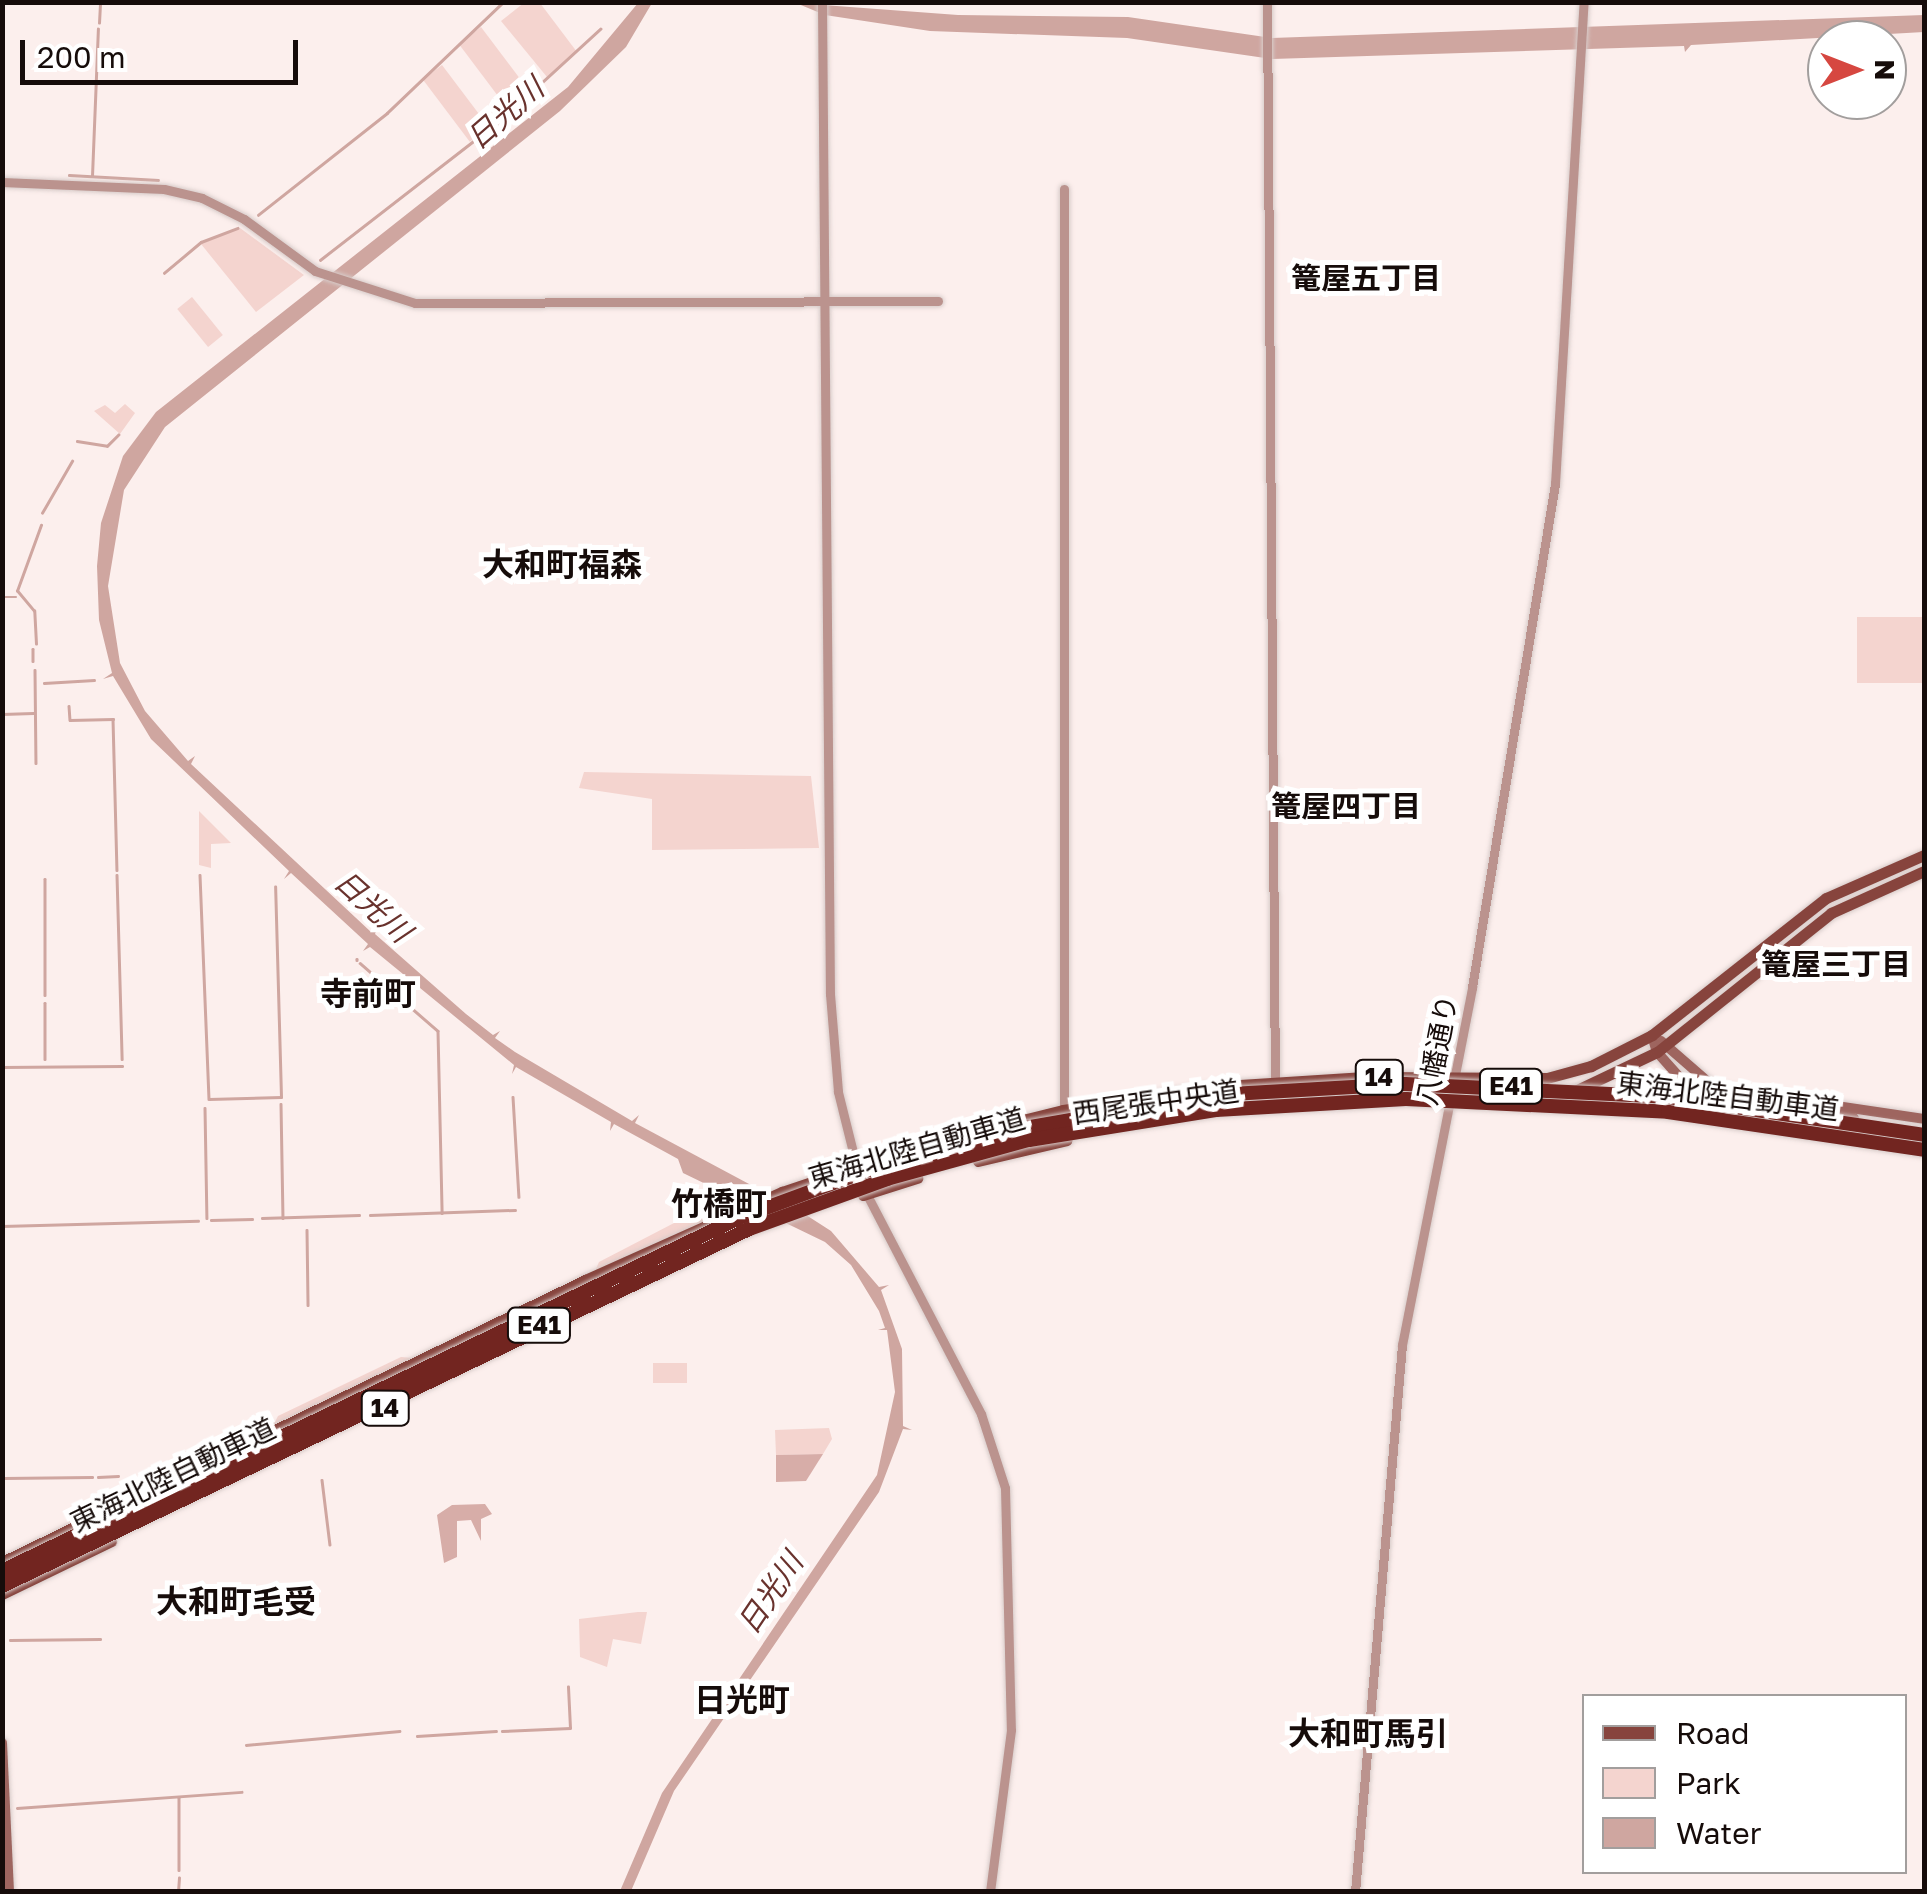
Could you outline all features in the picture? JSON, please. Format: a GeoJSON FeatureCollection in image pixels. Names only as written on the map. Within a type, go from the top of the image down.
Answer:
{"type":"FeatureCollection","features":[{"type":"Feature","properties":{"kind":"highway","name":"東海北陸自動車道"},"geometry":{"type":"LineString","coordinates":[[2,1571],[739,1218],[882,1166],[1025,1128],[1214,1095],[1405,1084],[1668,1097],[1924,1132]]}},
{"type":"Feature","properties":{"kind":"highway","name":"東海北陸自動車道"},"geometry":{"type":"LineString","coordinates":[[2,1586],[749,1229],[887,1179],[1029,1140],[1216,1110],[1406,1098],[1668,1112],[1924,1150]]}},
{"type":"Feature","properties":{"kind":"main road","name":"西尾張中央道"},"geometry":{"type":"LineString","coordinates":[[2,1562],[738,1210],[856,1166],[1064,1110],[1275,1081],[1561,1076],[1652,1035],[1815,905],[1924,855]]}},
{"type":"Feature","properties":{"kind":"main road","name":"西尾張中央道"},"geometry":{"type":"LineString","coordinates":[[2,1594],[769,1228],[866,1194],[1065,1140],[1277,1111],[1449,1106],[1558,1095],[1662,1049],[1832,913],[1924,872]]}},
{"type":"Feature","properties":{"kind":"main road"},"geometry":{"type":"LineString","coordinates":[[1652,1035],[1702,1095],[1924,1132]]}},
{"type":"Feature","properties":{"kind":"main road"},"geometry":{"type":"LineString","coordinates":[[1662,1049],[1715,1088],[1924,1120]]}},
{"type":"Feature","properties":{"kind":"main road"},"geometry":{"type":"LineString","coordinates":[[2,1743],[8,1892]]}},
{"type":"Feature","properties":{"kind":"street"},"geometry":{"type":"LineString","coordinates":[[822,2],[830,994],[838,1092],[866,1194],[981,1414],[1006,1488],[1010,1730],[990,1892]]}},
{"type":"Feature","properties":{"kind":"street"},"geometry":{"type":"LineString","coordinates":[[1267,2],[1277,1111]]}},
{"type":"Feature","properties":{"kind":"street","name":"八幡通り"},"geometry":{"type":"LineString","coordinates":[[1355,1892],[1400,1362],[1449,1106],[1555,484],[1584,2]]}},
{"type":"Feature","properties":{"kind":"street"},"geometry":{"type":"LineString","coordinates":[[2,182],[184,193],[235,214],[315,271],[360,289],[436,304],[938,301]]}},
{"type":"Feature","properties":{"kind":"street"},"geometry":{"type":"LineString","coordinates":[[1064,189],[1065,1140]]}},
{"type":"Feature","properties":{"kind":"green space"},"geometry":{"type":"Polygon","coordinates":[[[525,2],[540,3],[577,52],[547,77],[501,21],[525,2]]]}},
{"type":"Feature","properties":{"kind":"green space"},"geometry":{"type":"Polygon","coordinates":[[[481,27],[530,92],[507,109],[459,44],[481,27]]]}},
{"type":"Feature","properties":{"kind":"green space"},"geometry":{"type":"Polygon","coordinates":[[[442,65],[489,127],[470,142],[423,79],[442,65]]]}},
{"type":"Feature","properties":{"kind":"green space"},"geometry":{"type":"Polygon","coordinates":[[[240,228],[304,275],[256,312],[201,244],[240,228]]]}},
{"type":"Feature","properties":{"kind":"green space"},"geometry":{"type":"Polygon","coordinates":[[[192,297],[223,335],[208,347],[177,309],[192,297]]]}},
{"type":"Feature","properties":{"kind":"green space"},"geometry":{"type":"Polygon","coordinates":[[[125,404],[135,413],[120,434],[94,411],[105,405],[115,413],[125,404]]]}},
{"type":"Feature","properties":{"kind":"green space"},"geometry":{"type":"Polygon","coordinates":[[[1857,617],[1924,617],[1924,683],[1857,683],[1857,617]]]}},
{"type":"Feature","properties":{"kind":"green space"},"geometry":{"type":"Polygon","coordinates":[[[584,772],[811,776],[819,848],[652,850],[652,799],[579,788],[584,772]]]}},
{"type":"Feature","properties":{"kind":"green space"},"geometry":{"type":"Polygon","coordinates":[[[199,811],[231,843],[211,844],[211,868],[199,865],[199,811]]]}},
{"type":"Feature","properties":{"kind":"green space"},"geometry":{"type":"Polygon","coordinates":[[[701,1209],[716,1218],[593,1276],[599,1262],[701,1209]]]}},
{"type":"Feature","properties":{"kind":"green space"},"geometry":{"type":"Polygon","coordinates":[[[401,1357],[413,1358],[272,1428],[278,1416],[401,1357]]]}},
{"type":"Feature","properties":{"kind":"green space"},"geometry":{"type":"Polygon","coordinates":[[[653,1363],[687,1363],[687,1383],[653,1383],[653,1363]]]}},
{"type":"Feature","properties":{"kind":"green space"},"geometry":{"type":"Polygon","coordinates":[[[829,1428],[832,1439],[823,1454],[776,1455],[775,1430],[829,1428]]]}},
{"type":"Feature","properties":{"kind":"green space"},"geometry":{"type":"Polygon","coordinates":[[[647,1612],[641,1644],[613,1639],[607,1667],[580,1657],[579,1619],[647,1612]]]}},
{"type":"Feature","properties":{"kind":"shaded area"},"geometry":{"type":"Polygon","coordinates":[[[823,1454],[806,1481],[776,1482],[776,1455],[823,1454]]]}},
{"type":"Feature","properties":{"kind":"shaded area"},"geometry":{"type":"Polygon","coordinates":[[[485,1504],[492,1514],[481,1519],[481,1541],[471,1520],[457,1521],[457,1557],[444,1563],[437,1515],[452,1505],[485,1504]]]}},
{"type":"Feature","properties":{"kind":"water"},"geometry":{"type":"Polygon","coordinates":[[[638,3],[652,3],[626,47],[560,111],[165,427],[124,490],[108,586],[120,663],[145,711],[188,761],[195,756],[191,764],[371,932],[378,926],[375,934],[493,1035],[500,1031],[495,1038],[515,1052],[632,1121],[639,1115],[635,1123],[803,1213],[831,1231],[879,1287],[889,1285],[881,1290],[902,1349],[903,1426],[912,1430],[903,1429],[879,1492],[674,1791],[631,1891],[620,1891],[662,1793],[877,1475],[895,1392],[887,1330],[878,1330],[885,1328],[879,1311],[851,1265],[825,1242],[683,1173],[678,1159],[614,1124],[610,1131],[611,1122],[516,1067],[512,1074],[514,1065],[370,947],[363,951],[368,944],[291,873],[284,879],[289,871],[151,739],[113,676],[103,679],[112,673],[99,620],[97,566],[101,523],[123,456],[156,412],[568,87],[638,3]]]}},
{"type":"Feature","properties":{"kind":"water"},"geometry":{"type":"Polygon","coordinates":[[[796,3],[958,15],[1128,17],[1272,38],[1924,15],[1924,32],[1907,33],[1907,20],[1807,20],[1807,39],[1691,45],[1685,52],[1684,46],[1272,59],[1127,38],[930,31],[825,15],[796,3]]]}},
{"type":"Feature","properties":{"kind":"waterway"},"geometry":{"type":"LineString","coordinates":[[99,23],[100,2]]}},
{"type":"Feature","properties":{"kind":"waterway"},"geometry":{"type":"LineString","coordinates":[[258,215],[387,113],[503,2]]}},
{"type":"Feature","properties":{"kind":"waterway"},"geometry":{"type":"LineString","coordinates":[[92,176],[98,29]]}},
{"type":"Feature","properties":{"kind":"waterway","name":"日光川"},"geometry":{"type":"LineString","coordinates":[[320,260],[503,118],[600,29]]}},
{"type":"Feature","properties":{"kind":"waterway"},"geometry":{"type":"LineString","coordinates":[[69,175],[158,180]]}},
{"type":"Feature","properties":{"kind":"waterway"},"geometry":{"type":"LineString","coordinates":[[164,273],[201,242],[237,228]]}},
{"type":"Feature","properties":{"kind":"waterway"},"geometry":{"type":"LineString","coordinates":[[77,441],[107,446],[118,435]]}},
{"type":"Feature","properties":{"kind":"waterway"},"geometry":{"type":"LineString","coordinates":[[42,513],[72,461]]}},
{"type":"Feature","properties":{"kind":"waterway"},"geometry":{"type":"LineString","coordinates":[[36,644],[34,611],[17,591],[41,525]]}},
{"type":"Feature","properties":{"kind":"waterway"},"geometry":{"type":"LineString","coordinates":[[2,597],[16,597]]}},
{"type":"Feature","properties":{"kind":"waterway"},"geometry":{"type":"LineString","coordinates":[[33,649],[33,661]]}},
{"type":"Feature","properties":{"kind":"waterway"},"geometry":{"type":"LineString","coordinates":[[35,670],[36,763]]}},
{"type":"Feature","properties":{"kind":"waterway"},"geometry":{"type":"LineString","coordinates":[[44,683],[94,680]]}},
{"type":"Feature","properties":{"kind":"waterway"},"geometry":{"type":"LineString","coordinates":[[69,706],[70,720],[113,719],[117,870]]}},
{"type":"Feature","properties":{"kind":"waterway"},"geometry":{"type":"LineString","coordinates":[[2,714],[33,713]]}},
{"type":"Feature","properties":{"kind":"waterway"},"geometry":{"type":"LineString","coordinates":[[117,875],[122,1059]]}},
{"type":"Feature","properties":{"kind":"waterway"},"geometry":{"type":"LineString","coordinates":[[200,875],[209,1099],[281,1097],[275,887]]}},
{"type":"Feature","properties":{"kind":"waterway"},"geometry":{"type":"LineString","coordinates":[[45,879],[45,995]]}},
{"type":"Feature","properties":{"kind":"waterway"},"geometry":{"type":"LineString","coordinates":[[360,963],[438,1031],[442,1213]]}},
{"type":"Feature","properties":{"kind":"waterway"},"geometry":{"type":"LineString","coordinates":[[45,1003],[45,1059]]}},
{"type":"Feature","properties":{"kind":"waterway"},"geometry":{"type":"LineString","coordinates":[[2,1067],[122,1066]]}},
{"type":"Feature","properties":{"kind":"waterway"},"geometry":{"type":"LineString","coordinates":[[513,1097],[519,1197]]}},
{"type":"Feature","properties":{"kind":"waterway"},"geometry":{"type":"LineString","coordinates":[[281,1104],[283,1218]]}},
{"type":"Feature","properties":{"kind":"waterway"},"geometry":{"type":"LineString","coordinates":[[205,1108],[207,1218]]}},
{"type":"Feature","properties":{"kind":"waterway"},"geometry":{"type":"LineString","coordinates":[[370,1215],[515,1210]]}},
{"type":"Feature","properties":{"kind":"waterway"},"geometry":{"type":"LineString","coordinates":[[262,1218],[359,1215]]}},
{"type":"Feature","properties":{"kind":"waterway"},"geometry":{"type":"LineString","coordinates":[[211,1220],[252,1219]]}},
{"type":"Feature","properties":{"kind":"waterway"},"geometry":{"type":"LineString","coordinates":[[2,1226],[198,1221]]}},
{"type":"Feature","properties":{"kind":"waterway"},"geometry":{"type":"LineString","coordinates":[[307,1230],[308,1305]]}},
{"type":"Feature","properties":{"kind":"waterway"},"geometry":{"type":"LineString","coordinates":[[98,1477],[118,1476]]}},
{"type":"Feature","properties":{"kind":"waterway"},"geometry":{"type":"LineString","coordinates":[[4,1478],[92,1477]]}},
{"type":"Feature","properties":{"kind":"waterway"},"geometry":{"type":"LineString","coordinates":[[322,1480],[330,1545]]}},
{"type":"Feature","properties":{"kind":"waterway"},"geometry":{"type":"LineString","coordinates":[[10,1640],[100,1639]]}},
{"type":"Feature","properties":{"kind":"waterway"},"geometry":{"type":"LineString","coordinates":[[502,1731],[570,1728],[568,1687]]}},
{"type":"Feature","properties":{"kind":"waterway"},"geometry":{"type":"LineString","coordinates":[[246,1745],[399,1731]]}},
{"type":"Feature","properties":{"kind":"waterway"},"geometry":{"type":"LineString","coordinates":[[417,1736],[496,1731]]}},
{"type":"Feature","properties":{"kind":"waterway"},"geometry":{"type":"LineString","coordinates":[[17,1808],[241,1792]]}},
{"type":"Feature","properties":{"kind":"waterway"},"geometry":{"type":"LineString","coordinates":[[179,1798],[179,1870]]}},
{"type":"Feature","properties":{"kind":"waterway"},"geometry":{"type":"LineString","coordinates":[[178,1892],[179,1878]]}},
{"type":"Feature","properties":{"kind":"district","name":"篭屋五丁目"},"geometry":{"type":"Point","coordinates":[1366,278]}},
{"type":"Feature","properties":{"kind":"district","name":"大和町福森"},"geometry":{"type":"Point","coordinates":[562,564]}},
{"type":"Feature","properties":{"kind":"district","name":"篭屋四丁目"},"geometry":{"type":"Point","coordinates":[1346,806]}},
{"type":"Feature","properties":{"kind":"district","name":"篭屋三丁目"},"geometry":{"type":"Point","coordinates":[1836,964]}},
{"type":"Feature","properties":{"kind":"district","name":"寺前町"},"geometry":{"type":"Point","coordinates":[368,993]}},
{"type":"Feature","properties":{"kind":"district","name":"竹橋町"},"geometry":{"type":"Point","coordinates":[719,1203]}},
{"type":"Feature","properties":{"kind":"district","name":"大和町毛受"},"geometry":{"type":"Point","coordinates":[236,1601]}},
{"type":"Feature","properties":{"kind":"district","name":"日光町"},"geometry":{"type":"Point","coordinates":[742,1699]}},
{"type":"Feature","properties":{"kind":"district","name":"大和町馬引"},"geometry":{"type":"Point","coordinates":[1368,1733]}}]}
